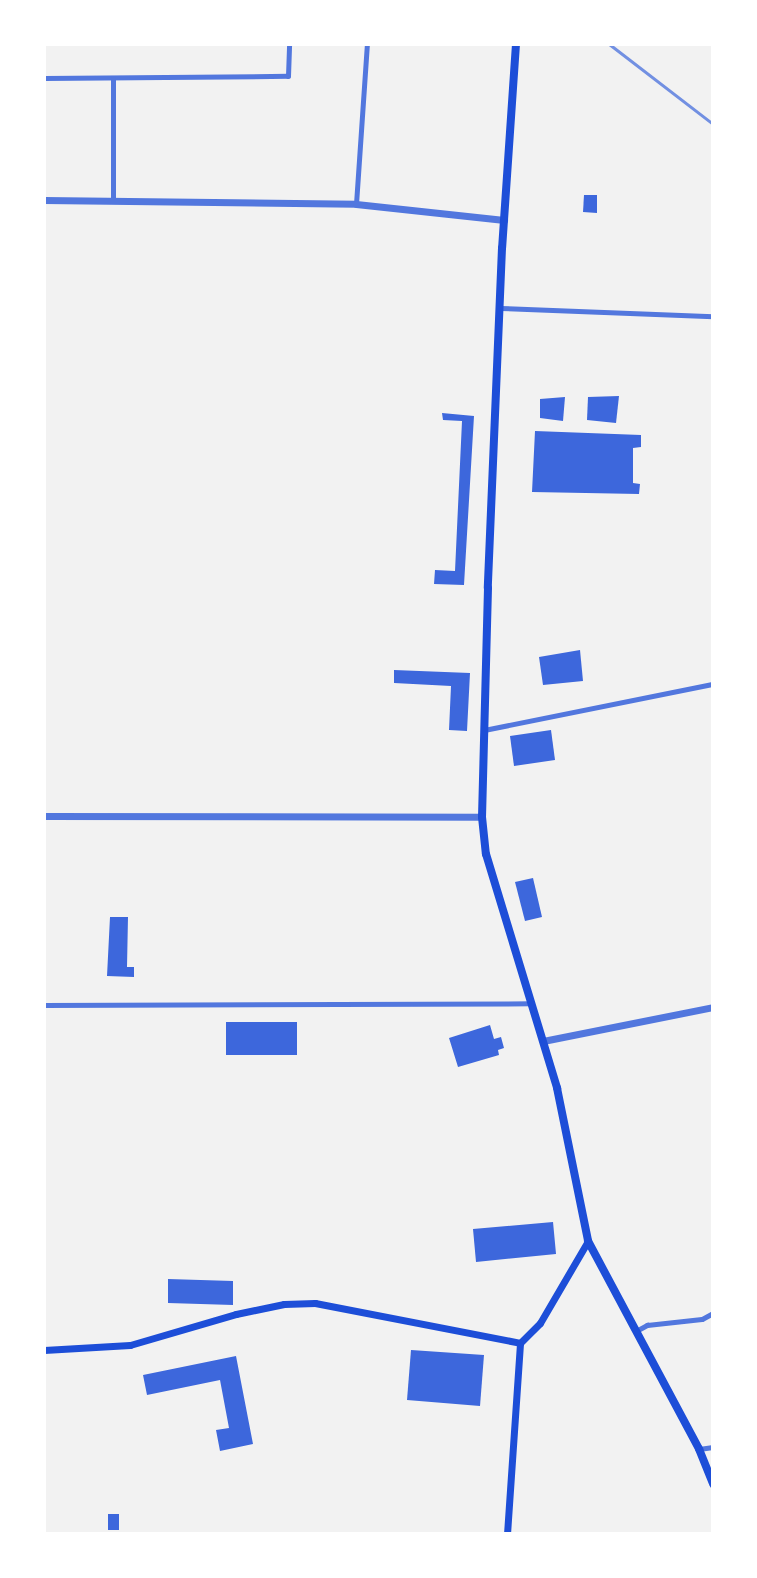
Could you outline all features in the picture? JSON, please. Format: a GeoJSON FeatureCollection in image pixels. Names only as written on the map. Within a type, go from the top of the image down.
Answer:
{"type":"FeatureCollection","features":[{"type":"Feature","properties":{"kind":"main road"},"geometry":{"type":"LineString","coordinates":[[516,44],[504,220],[484,730],[482,817],[486,854],[557,1088],[588,1241],[699,1449],[713,1484]]}},
{"type":"Feature","properties":{"kind":"main road"},"geometry":{"type":"LineString","coordinates":[[507,1534],[520,1343],[540,1323],[588,1241]]}},
{"type":"Feature","properties":{"kind":"main road"},"geometry":{"type":"LineString","coordinates":[[44,1350],[130,1345],[236,1314],[284,1304],[315,1303],[520,1343]]}},
{"type":"Feature","properties":{"kind":"street"},"geometry":{"type":"LineString","coordinates":[[44,78],[288,76],[289,44]]}},
{"type":"Feature","properties":{"kind":"street"},"geometry":{"type":"LineString","coordinates":[[356,204],[367,44]]}},
{"type":"Feature","properties":{"kind":"street"},"geometry":{"type":"LineString","coordinates":[[113,79],[113,200]]}},
{"type":"Feature","properties":{"kind":"street"},"geometry":{"type":"LineString","coordinates":[[44,200],[356,204],[504,220]]}},
{"type":"Feature","properties":{"kind":"street"},"geometry":{"type":"LineString","coordinates":[[500,308],[713,316]]}},
{"type":"Feature","properties":{"kind":"street"},"geometry":{"type":"LineString","coordinates":[[484,730],[713,684]]}},
{"type":"Feature","properties":{"kind":"street"},"geometry":{"type":"LineString","coordinates":[[44,816],[482,817]]}},
{"type":"Feature","properties":{"kind":"street"},"geometry":{"type":"LineString","coordinates":[[44,1005],[531,1003]]}},
{"type":"Feature","properties":{"kind":"street"},"geometry":{"type":"LineString","coordinates":[[543,1041],[713,1007]]}},
{"type":"Feature","properties":{"kind":"street"},"geometry":{"type":"LineString","coordinates":[[636,1331],[647,1325],[702,1319],[713,1313]]}},
{"type":"Feature","properties":{"kind":"street"},"geometry":{"type":"LineString","coordinates":[[699,1449],[713,1447]]}},
{"type":"Feature","properties":{"kind":"building"},"geometry":{"type":"Polygon","coordinates":[[[584,195],[597,195],[597,213],[583,212],[584,195]]]}},
{"type":"Feature","properties":{"kind":"building"},"geometry":{"type":"Polygon","coordinates":[[[619,396],[616,423],[587,420],[588,397],[619,396]]]}},
{"type":"Feature","properties":{"kind":"building"},"geometry":{"type":"Polygon","coordinates":[[[565,397],[563,421],[540,418],[540,399],[565,397]]]}},
{"type":"Feature","properties":{"kind":"building"},"geometry":{"type":"Polygon","coordinates":[[[442,413],[474,416],[464,585],[434,584],[435,570],[455,571],[462,421],[443,420],[442,413]]]}},
{"type":"Feature","properties":{"kind":"building"},"geometry":{"type":"Polygon","coordinates":[[[535,431],[641,435],[641,447],[633,448],[633,483],[640,484],[639,494],[532,492],[535,431]]]}},
{"type":"Feature","properties":{"kind":"building"},"geometry":{"type":"Polygon","coordinates":[[[580,650],[583,681],[543,685],[539,657],[580,650]]]}},
{"type":"Feature","properties":{"kind":"building"},"geometry":{"type":"Polygon","coordinates":[[[394,670],[470,673],[467,731],[449,730],[451,686],[394,683],[394,670]]]}},
{"type":"Feature","properties":{"kind":"building"},"geometry":{"type":"Polygon","coordinates":[[[551,730],[555,760],[514,766],[510,736],[551,730]]]}},
{"type":"Feature","properties":{"kind":"building"},"geometry":{"type":"Polygon","coordinates":[[[533,878],[542,917],[525,921],[515,882],[533,878]]]}},
{"type":"Feature","properties":{"kind":"building"},"geometry":{"type":"Polygon","coordinates":[[[110,917],[128,917],[127,967],[134,967],[134,977],[107,976],[110,917]]]}},
{"type":"Feature","properties":{"kind":"building"},"geometry":{"type":"Polygon","coordinates":[[[226,1022],[297,1022],[297,1055],[226,1055],[226,1022]]]}},
{"type":"Feature","properties":{"kind":"building"},"geometry":{"type":"Polygon","coordinates":[[[490,1025],[494,1039],[501,1037],[504,1048],[498,1050],[499,1055],[458,1067],[449,1038],[490,1025]]]}},
{"type":"Feature","properties":{"kind":"building"},"geometry":{"type":"Polygon","coordinates":[[[553,1222],[556,1254],[476,1262],[473,1229],[553,1222]]]}},
{"type":"Feature","properties":{"kind":"building"},"geometry":{"type":"Polygon","coordinates":[[[168,1279],[233,1281],[233,1305],[168,1303],[168,1279]]]}},
{"type":"Feature","properties":{"kind":"building"},"geometry":{"type":"Polygon","coordinates":[[[411,1350],[484,1355],[480,1406],[407,1400],[411,1350]]]}},
{"type":"Feature","properties":{"kind":"building"},"geometry":{"type":"Polygon","coordinates":[[[236,1356],[253,1444],[220,1451],[216,1430],[229,1428],[220,1380],[147,1395],[143,1375],[236,1356]]]}},
{"type":"Feature","properties":{"kind":"building"},"geometry":{"type":"Polygon","coordinates":[[[108,1514],[119,1514],[119,1530],[108,1530],[108,1514]]]}},
{"type":"Feature","properties":{"kind":"railway"},"geometry":{"type":"LineString","coordinates":[[609,44],[713,124]]}}]}
